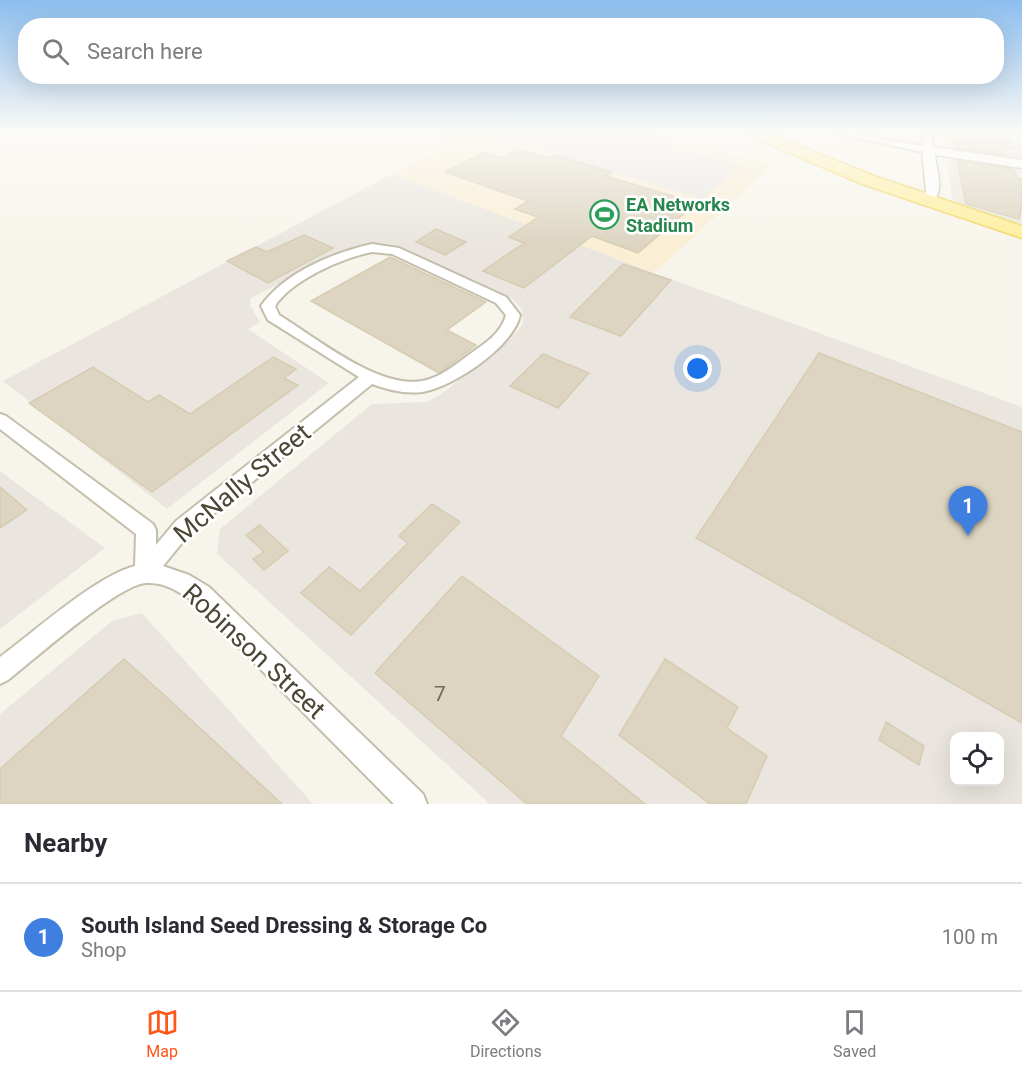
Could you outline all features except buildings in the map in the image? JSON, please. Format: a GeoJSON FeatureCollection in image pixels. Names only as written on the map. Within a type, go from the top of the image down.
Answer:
{"type":"FeatureCollection","features":[{"type":"Feature","properties":{"kind":"main road"},"geometry":{"type":"LineString","coordinates":[[845,171],[924,201],[1022,232]]}},
{"type":"Feature","properties":{"kind":"street"},"geometry":{"type":"LineString","coordinates":[[924,201],[931,197],[933,192],[930,171]]}},
{"type":"Feature","properties":{"kind":"street"},"geometry":{"type":"LineString","coordinates":[[384,248],[501,300],[513,315],[507,332],[456,373],[439,382],[422,387],[405,388],[388,386],[369,378],[273,317],[268,306],[271,299],[286,286],[345,255],[361,249],[384,248]]}},
{"type":"Feature","properties":{"kind":"street","name":"McNally Street"},"geometry":{"type":"LineString","coordinates":[[0,672],[100,594],[114,585],[145,573],[183,527],[369,378]]}},
{"type":"Feature","properties":{"kind":"street"},"geometry":{"type":"LineString","coordinates":[[0,420],[146,530],[145,573]]}},
{"type":"Feature","properties":{"kind":"street","name":"Robinson Street"},"geometry":{"type":"LineString","coordinates":[[145,573],[161,573],[175,577],[201,594],[413,804]]}},
{"type":"Feature","properties":{"kind":"shaded area"},"geometry":{"type":"Polygon","coordinates":[[[399,171],[766,171],[654,273],[392,174],[399,171]]]}},
{"type":"Feature","properties":{"kind":"shaded area"},"geometry":{"type":"Polygon","coordinates":[[[609,171],[734,171],[703,199],[609,171]]]}},
{"type":"Feature","properties":{"kind":"shaded area"},"geometry":{"type":"Polygon","coordinates":[[[948,171],[1022,171],[1022,224],[962,205],[952,199],[948,171]]]}},
{"type":"Feature","properties":{"kind":"shaded area"},"geometry":{"type":"Polygon","coordinates":[[[392,174],[654,273],[1022,407],[1022,804],[490,804],[217,554],[220,529],[372,404],[427,402],[444,392],[511,339],[523,324],[522,310],[513,299],[393,244],[375,243],[345,250],[251,298],[250,305],[260,322],[248,329],[329,383],[167,509],[3,381],[392,174]]]}},
{"type":"Feature","properties":{"kind":"shaded area"},"geometry":{"type":"Polygon","coordinates":[[[0,471],[105,548],[0,629],[0,471]]]}},
{"type":"Feature","properties":{"kind":"shaded area"},"geometry":{"type":"Polygon","coordinates":[[[142,613],[313,804],[0,804],[0,714],[112,621],[142,613]]]}},
{"type":"Feature","properties":{"kind":"place","name":"EA Networks Stadium"},"geometry":{"type":"Point","coordinates":[605,215]}},
{"type":"Feature","properties":{"kind":"place","name":"South Island Seed Dressing & Storage Co"},"geometry":{"type":"Point","coordinates":[968,536]}}]}
